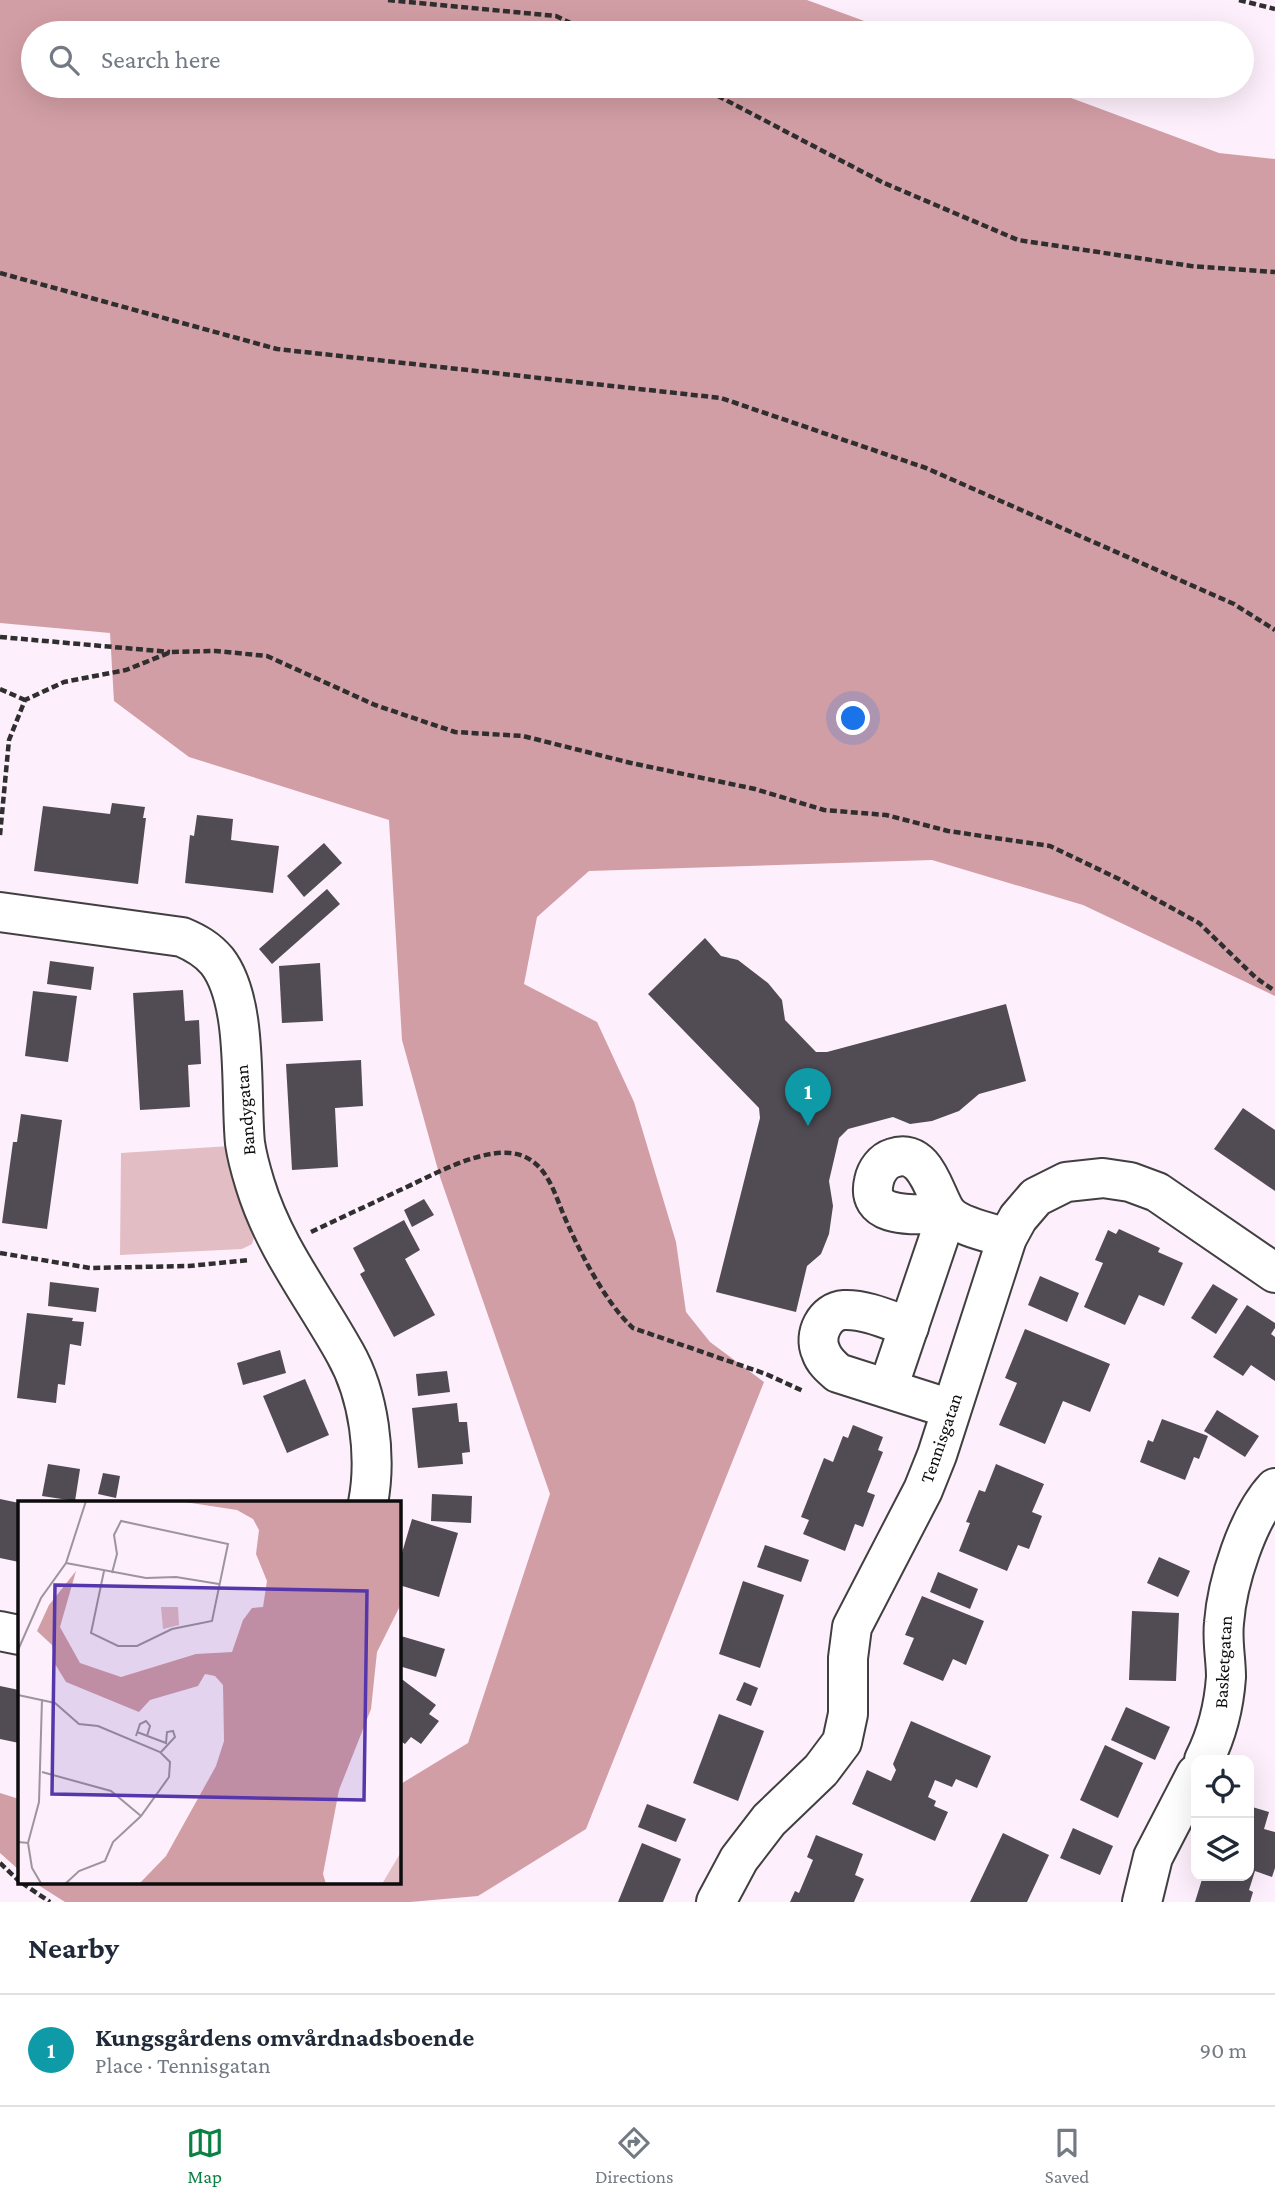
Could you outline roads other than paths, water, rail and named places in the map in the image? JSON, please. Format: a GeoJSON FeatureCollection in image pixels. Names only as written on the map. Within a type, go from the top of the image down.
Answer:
{"type":"FeatureCollection","features":[{"type":"Feature","properties":{"kind":"street","name":"Bandygatan"},"geometry":{"type":"LineString","coordinates":[[0,912],[182,937],[202,946],[218,962],[230,984],[238,1018],[245,1146],[256,1186],[279,1247],[347,1355],[362,1398],[370,1437],[373,1478],[368,1501]]}},
{"type":"Feature","properties":{"kind":"street","name":"Tennisgatan"},"geometry":{"type":"LineString","coordinates":[[716,1902],[739,1859],[768,1820],[821,1770],[842,1742],[848,1713],[848,1658],[852,1627],[923,1490],[1007,1238],[1018,1218],[1036,1197],[1066,1182],[1102,1178],[1130,1182],[1157,1192],[1275,1273]]}},
{"type":"Feature","properties":{"kind":"street"},"geometry":{"type":"LineString","coordinates":[[888,1388],[947,1213],[962,1223],[1007,1238]]}},
{"type":"Feature","properties":{"kind":"street"},"geometry":{"type":"LineString","coordinates":[[909,1327],[881,1317],[846,1310],[837,1311],[825,1320],[819,1334],[819,1349],[828,1364],[838,1373],[951,1409]]}},
{"type":"Feature","properties":{"kind":"street","name":"Basketgatan"},"geometry":{"type":"LineString","coordinates":[[1206,1755],[1222,1713],[1226,1676],[1223,1624],[1231,1578],[1245,1539],[1269,1494],[1275,1488]]}},
{"type":"Feature","properties":{"kind":"street"},"geometry":{"type":"LineString","coordinates":[[0,1631],[18,1636]]}},
{"type":"Feature","properties":{"kind":"street"},"geometry":{"type":"LineString","coordinates":[[1142,1902],[1153,1857],[1191,1784]]}},
{"type":"Feature","properties":{"kind":"place","name":"Kungsgårdens omvårdnadsboende"},"geometry":{"type":"Point","coordinates":[808,1126]}}]}
